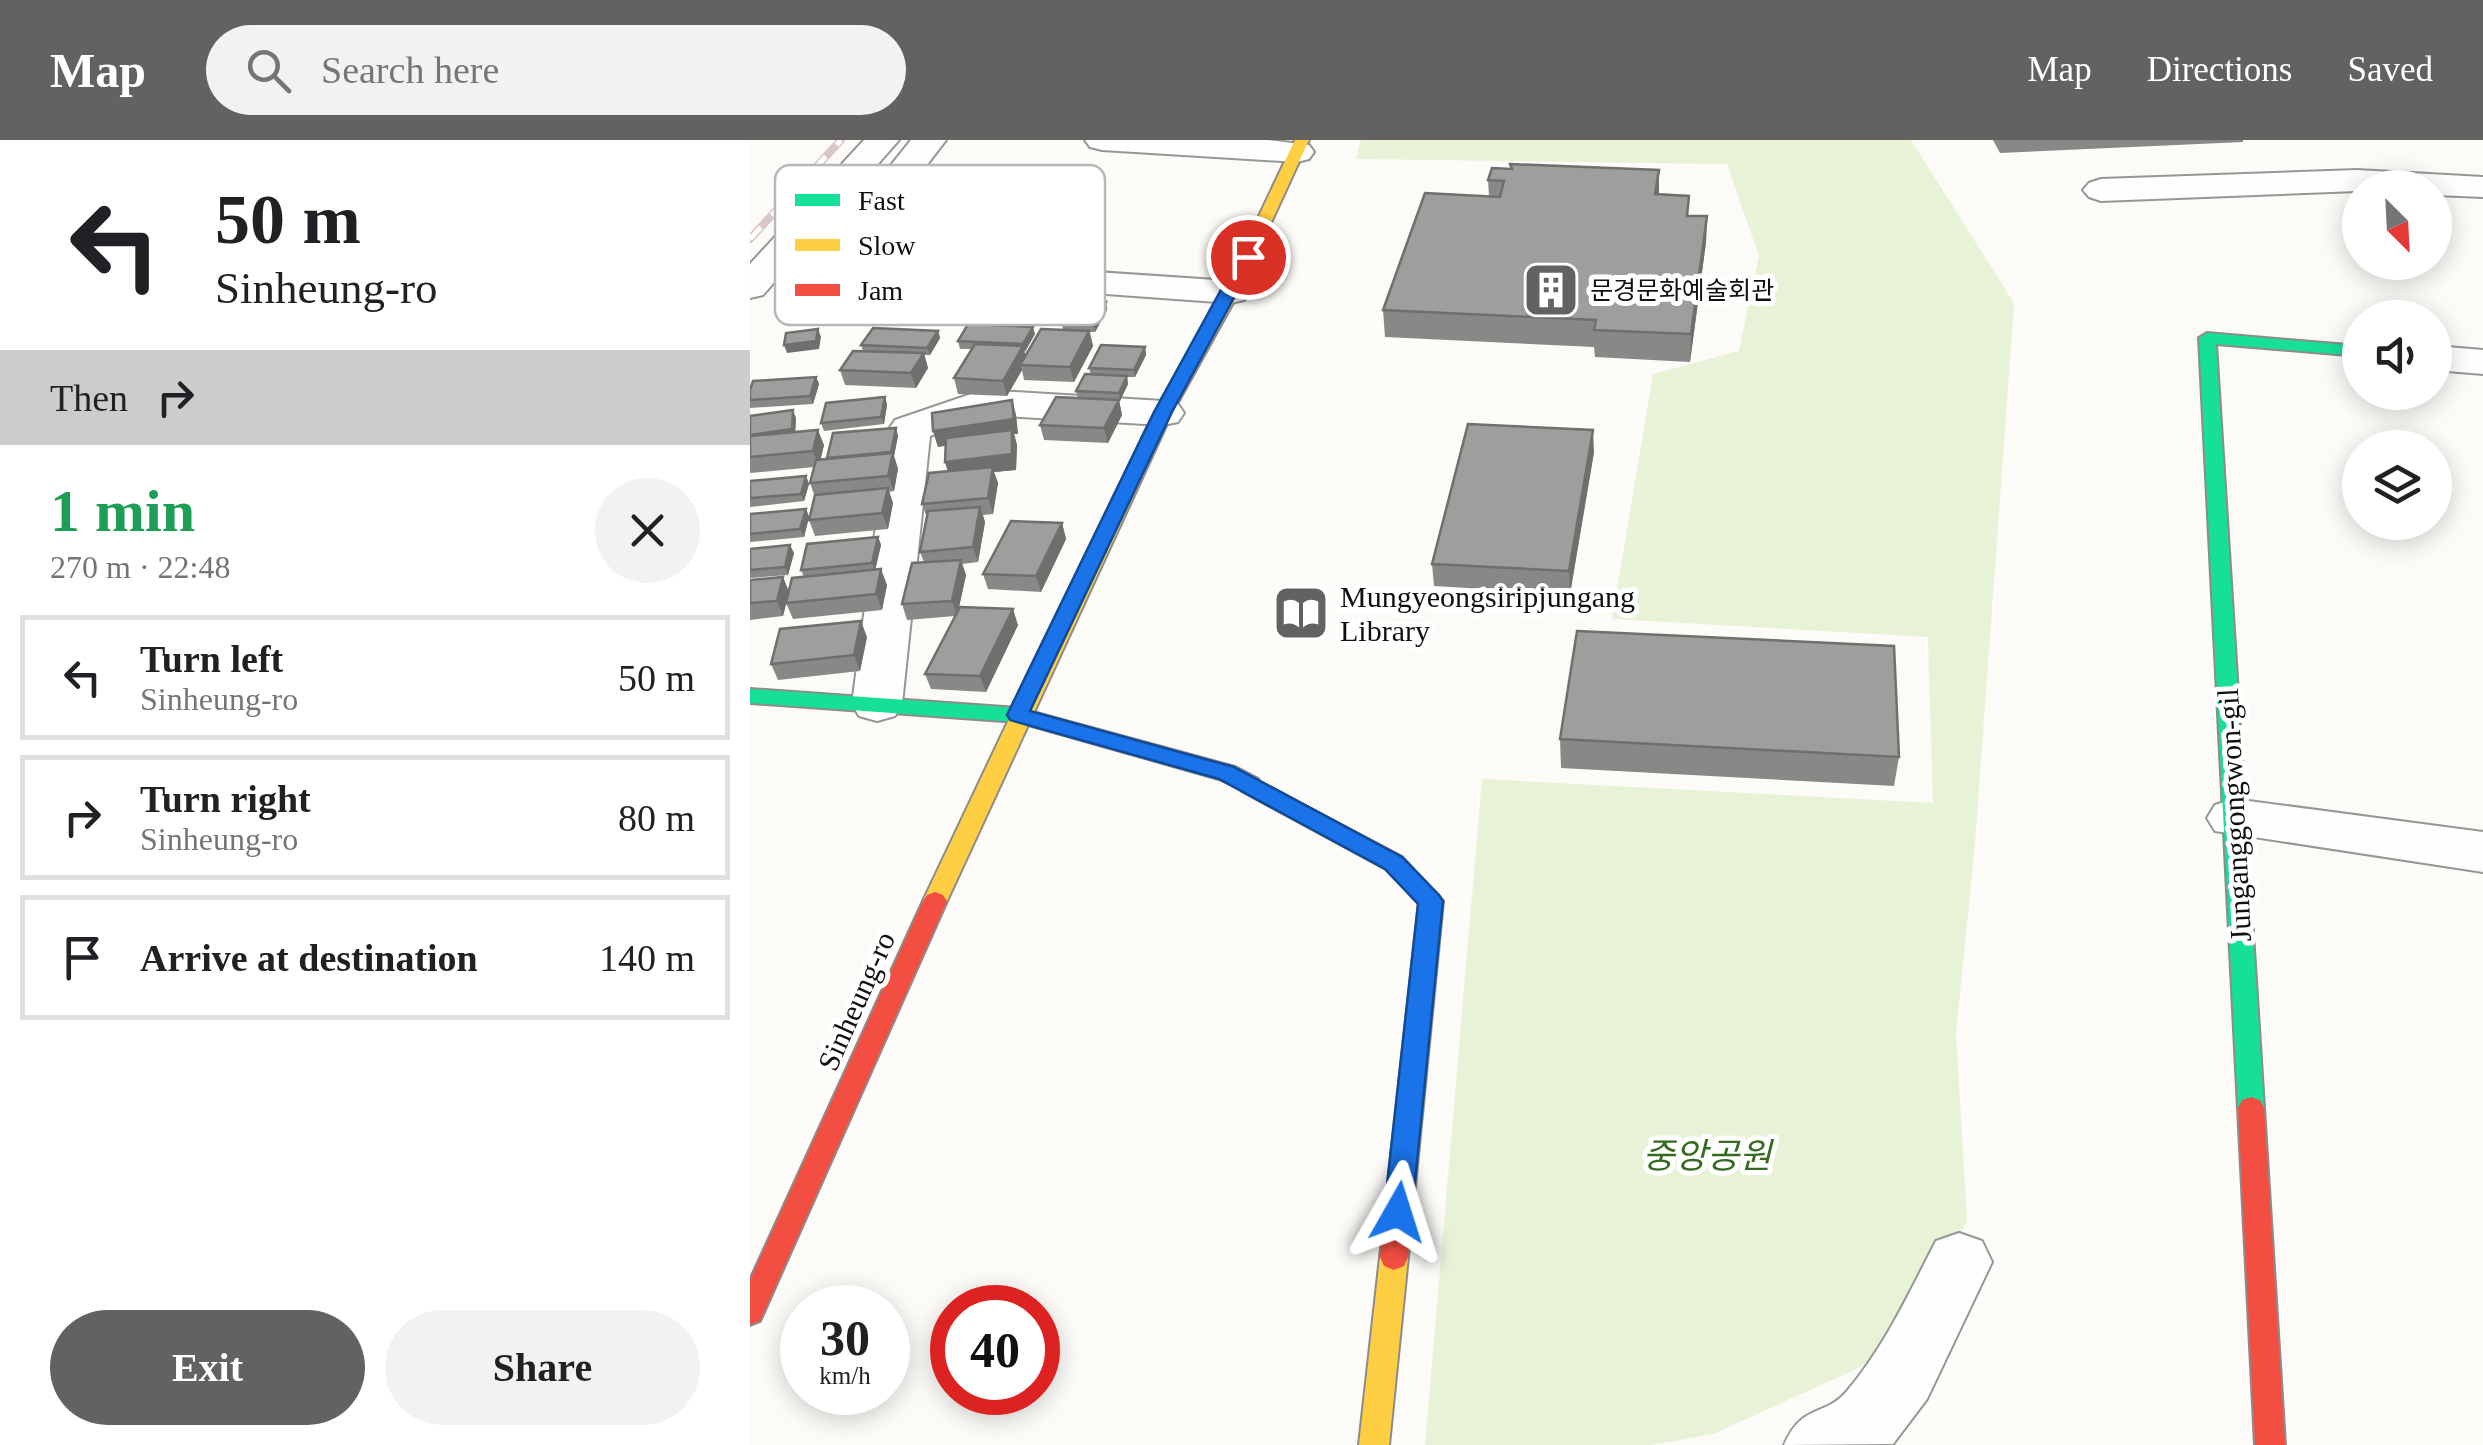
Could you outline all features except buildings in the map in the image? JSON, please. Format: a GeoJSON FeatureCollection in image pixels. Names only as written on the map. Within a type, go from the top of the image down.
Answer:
{"type":"FeatureCollection","features":[{"type":"Feature","properties":{"kind":"street"},"geometry":{"type":"LineString","coordinates":[[860,165],[882,140]]}},
{"type":"Feature","properties":{"kind":"street"},"geometry":{"type":"LineString","coordinates":[[909,165],[928,140]]}},
{"type":"Feature","properties":{"kind":"street"},"geometry":{"type":"LineString","coordinates":[[1102,140],[1300,146]]}},
{"type":"Feature","properties":{"kind":"street","name":"Sinheung-ro"},"geometry":{"type":"LineString","coordinates":[[750,1312],[1018,715],[1163,412],[1231,292],[1300,146]]}},
{"type":"Feature","properties":{"kind":"street"},"geometry":{"type":"LineString","coordinates":[[2101,190],[2357,180],[2483,187]]}},
{"type":"Feature","properties":{"kind":"street"},"geometry":{"type":"LineString","coordinates":[[750,287],[775,259]]}},
{"type":"Feature","properties":{"kind":"street"},"geometry":{"type":"LineString","coordinates":[[1105,284],[1231,292]]}},
{"type":"Feature","properties":{"kind":"street","name":"Junganggongwon-gil"},"geometry":{"type":"LineString","coordinates":[[2270,1445],[2207,338],[2342,349]]}},
{"type":"Feature","properties":{"kind":"street"},"geometry":{"type":"LineString","coordinates":[[2452,359],[2483,362]]}},
{"type":"Feature","properties":{"kind":"street"},"geometry":{"type":"LineString","coordinates":[[878,704],[910,429],[983,402],[1163,412]]}},
{"type":"Feature","properties":{"kind":"street"},"geometry":{"type":"LineString","coordinates":[[750,696],[1018,715],[1226,773],[1394,863],[1430,901],[1374,1445]]}},
{"type":"Feature","properties":{"kind":"street"},"geometry":{"type":"LineString","coordinates":[[2234,818],[2483,852]]}},
{"type":"Feature","properties":{"kind":"street"},"geometry":{"type":"LineString","coordinates":[[1820,1445],[1868,1420],[1902,1376],[1959,1262]]}},
{"type":"Feature","properties":{"kind":"green space","name":"중앙공원"},"geometry":{"type":"Polygon","coordinates":[[[1361,140],[1911,140],[2014,303],[1975,844],[1956,1033],[1967,1222],[1883,1357],[1713,1434],[1651,1445],[1425,1445],[1482,779],[1933,803],[1928,637],[1612,619],[1653,374],[1739,351],[1759,256],[1727,164],[1356,159],[1361,140]]]}},
{"type":"Feature","properties":{"kind":"railway"},"geometry":{"type":"LineString","coordinates":[[818,165],[841,140]]}},
{"type":"Feature","properties":{"kind":"railway"},"geometry":{"type":"LineString","coordinates":[[750,239],[775,212]]}},
{"type":"Feature","properties":{"kind":"traffic: fast"},"geometry":{"type":"LineString","coordinates":[[2251,1108],[2207,338],[2342,349]]}},
{"type":"Feature","properties":{"kind":"traffic: fast"},"geometry":{"type":"LineString","coordinates":[[750,696],[1018,715],[1227,773],[1250,785]]}},
{"type":"Feature","properties":{"kind":"traffic: slow"},"geometry":{"type":"LineString","coordinates":[[935,901],[1163,413],[1231,292],[1302,140]]}},
{"type":"Feature","properties":{"kind":"traffic: slow"},"geometry":{"type":"LineString","coordinates":[[1374,1445],[1394,1257]]}},
{"type":"Feature","properties":{"kind":"traffic: jam"},"geometry":{"type":"LineString","coordinates":[[1250,785],[1394,863],[1431,901],[1394,1257]]}},
{"type":"Feature","properties":{"kind":"traffic: jam"},"geometry":{"type":"LineString","coordinates":[[750,1312],[935,901]]}},
{"type":"Feature","properties":{"kind":"traffic: jam"},"geometry":{"type":"LineString","coordinates":[[2251,1108],[2270,1445]]}},
{"type":"Feature","properties":{"kind":"place","name":"문경문화예술회관"},"geometry":{"type":"Point","coordinates":[1551,290]}},
{"type":"Feature","properties":{"kind":"place","name":"Mungyeongsiripjungang Library"},"geometry":{"type":"Point","coordinates":[1301,613]}},
{"type":"Feature","properties":{"kind":"route"},"geometry":{"type":"LineString","coordinates":[[1248,257],[1163,412],[1018,715],[1226,773],[1394,863],[1430,901],[1398,1212]]}}]}
